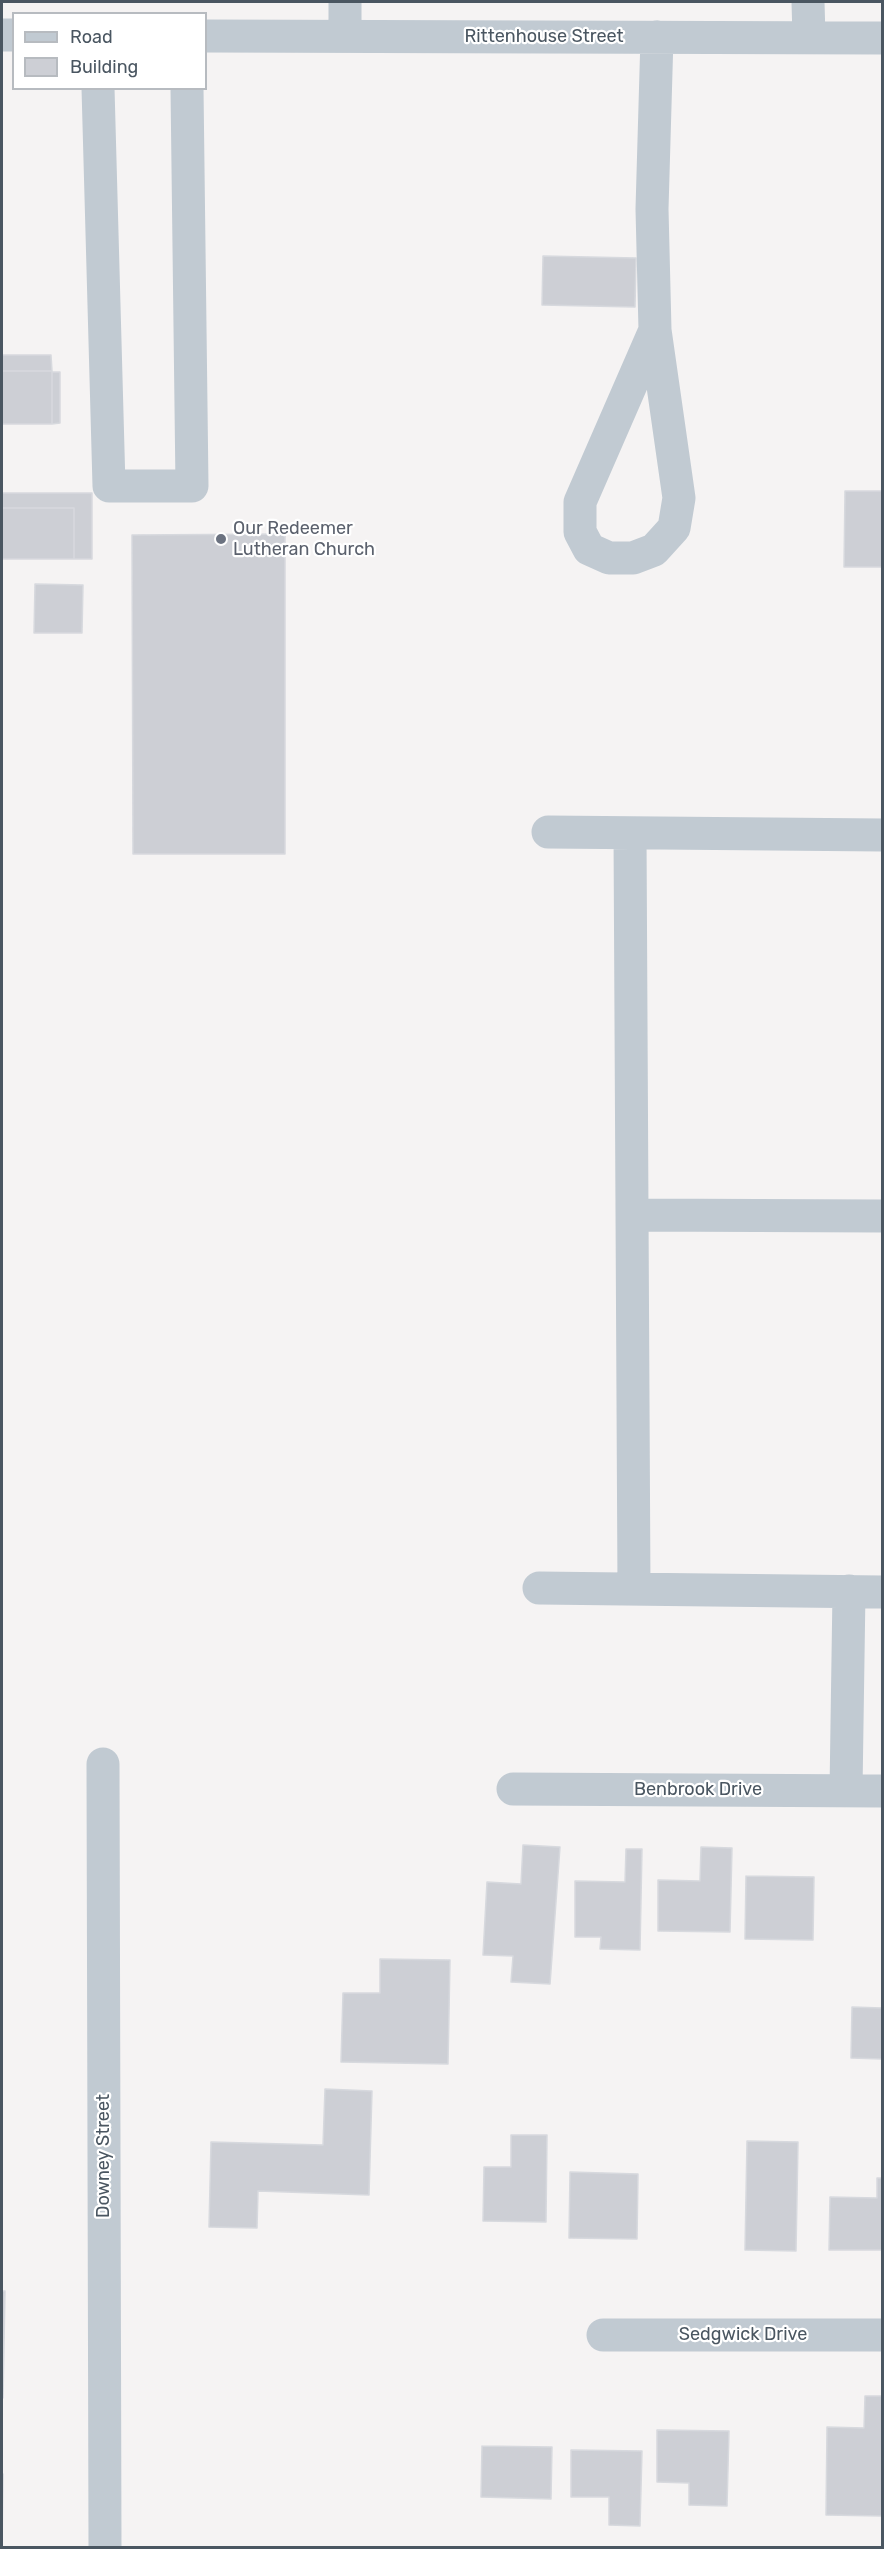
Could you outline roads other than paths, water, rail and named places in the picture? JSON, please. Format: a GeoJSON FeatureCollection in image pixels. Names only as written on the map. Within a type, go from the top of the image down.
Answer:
{"type":"FeatureCollection","features":[{"type":"Feature","properties":{"kind":"street"},"geometry":{"type":"LineString","coordinates":[[345,2],[345,36]]}},
{"type":"Feature","properties":{"kind":"street"},"geometry":{"type":"LineString","coordinates":[[808,2],[809,37]]}},
{"type":"Feature","properties":{"kind":"street","name":"Rittenhouse Street"},"geometry":{"type":"LineString","coordinates":[[207,36],[882,38]]}},
{"type":"Feature","properties":{"kind":"street"},"geometry":{"type":"LineString","coordinates":[[655,330],[580,502],[580,532],[589,549],[609,558],[633,558],[654,550],[674,528],[679,498],[655,330],[652,209],[657,37]]}},
{"type":"Feature","properties":{"kind":"street"},"geometry":{"type":"LineString","coordinates":[[98,90],[109,486],[192,486],[187,90]]}},
{"type":"Feature","properties":{"kind":"street"},"geometry":{"type":"LineString","coordinates":[[548,832],[882,835]]}},
{"type":"Feature","properties":{"kind":"street"},"geometry":{"type":"LineString","coordinates":[[630,833],[634,1589]]}},
{"type":"Feature","properties":{"kind":"street"},"geometry":{"type":"LineString","coordinates":[[633,1215],[882,1216]]}},
{"type":"Feature","properties":{"kind":"street"},"geometry":{"type":"LineString","coordinates":[[538,1588],[882,1592]]}},
{"type":"Feature","properties":{"kind":"street"},"geometry":{"type":"LineString","coordinates":[[846,1791],[849,1591]]}},
{"type":"Feature","properties":{"kind":"street","name":"Downey Street"},"geometry":{"type":"LineString","coordinates":[[104,1764],[105,2547]]}},
{"type":"Feature","properties":{"kind":"street","name":"Benbrook Drive"},"geometry":{"type":"LineString","coordinates":[[513,1789],[882,1791]]}},
{"type":"Feature","properties":{"kind":"street","name":"Sedgwick Drive"},"geometry":{"type":"LineString","coordinates":[[603,2335],[882,2335]]}},
{"type":"Feature","properties":{"kind":"place","name":"Our Redeemer Lutheran Church"},"geometry":{"type":"Point","coordinates":[221,539]}}]}
